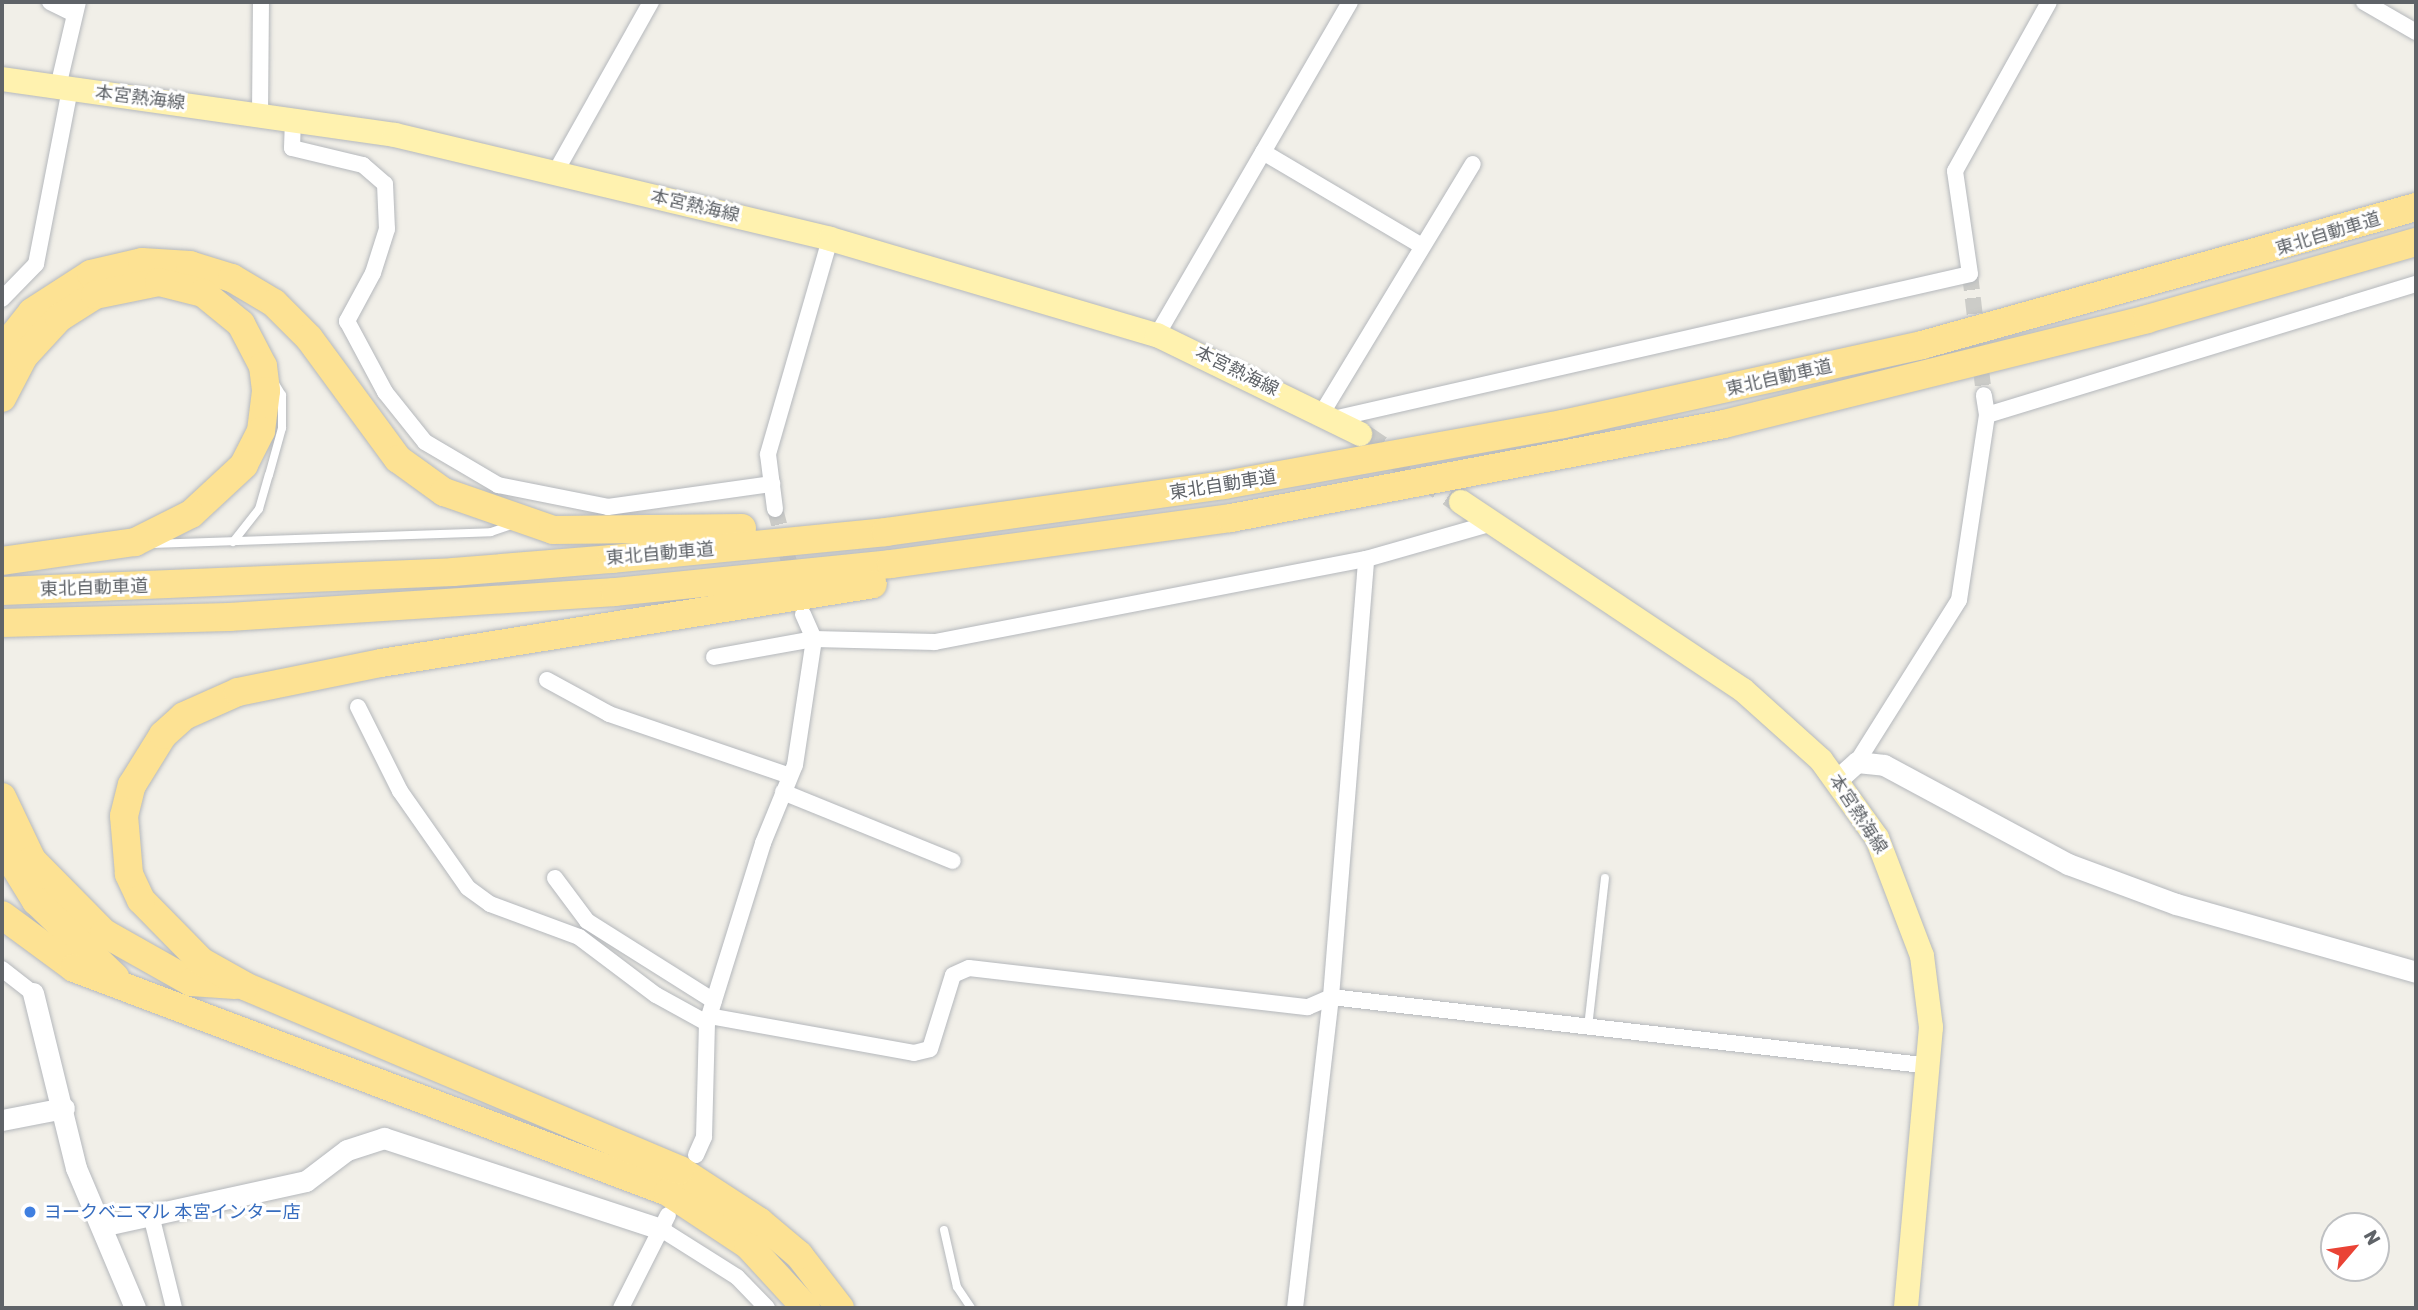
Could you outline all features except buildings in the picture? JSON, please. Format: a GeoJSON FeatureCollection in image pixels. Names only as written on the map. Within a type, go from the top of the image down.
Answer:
{"type":"FeatureCollection","features":[{"type":"Feature","properties":{"kind":"highway","name":"東北自動車道"},"geometry":{"type":"LineString","coordinates":[[2,591],[453,572],[886,532],[1137,498],[1563,424],[1896,351],[2416,207]]}},
{"type":"Feature","properties":{"kind":"highway","name":"東北自動車道"},"geometry":{"type":"LineString","coordinates":[[2,623],[456,605],[783,576],[1144,530],[1369,494],[1724,424],[2093,333],[2416,242]]}},
{"type":"Feature","properties":{"kind":"highway"},"geometry":{"type":"LineString","coordinates":[[2,350],[32,312],[91,274],[142,262],[212,271],[251,288],[292,320],[408,467],[444,492],[518,522],[594,533],[672,533],[1137,498]]}},
{"type":"Feature","properties":{"kind":"highway"},"geometry":{"type":"LineString","coordinates":[[2,398],[24,356],[59,318],[95,295],[137,283],[203,293],[241,324],[263,366],[265,412],[244,465],[211,501],[135,542],[2,561]]}},
{"type":"Feature","properties":{"kind":"highway"},"geometry":{"type":"LineString","coordinates":[[840,1308],[799,1255],[760,1222],[680,1170],[245,986],[202,962],[155,921],[129,874],[124,845],[127,806],[145,759],[163,735],[207,704],[381,663],[970,568],[1144,530]]}},
{"type":"Feature","properties":{"kind":"highway"},"geometry":{"type":"LineString","coordinates":[[2,797],[32,860],[104,933],[191,982],[245,986]]}},
{"type":"Feature","properties":{"kind":"highway"},"geometry":{"type":"LineString","coordinates":[[2,846],[61,928],[127,988]]}},
{"type":"Feature","properties":{"kind":"highway"},"geometry":{"type":"LineString","coordinates":[[2,915],[74,968],[668,1192],[748,1245],[806,1308]]}},
{"type":"Feature","properties":{"kind":"main road","name":"本宮熱海線"},"geometry":{"type":"LineString","coordinates":[[2,79],[293,119],[555,173],[830,239],[1157,335],[1327,416],[1360,435]]}},
{"type":"Feature","properties":{"kind":"main road","name":"本宮熱海線"},"geometry":{"type":"LineString","coordinates":[[1461,502],[1489,524],[1743,690],[1838,779],[1877,838],[1905,902],[1927,983],[1931,1066],[1906,1308]]}},
{"type":"Feature","properties":{"kind":"street"},"geometry":{"type":"LineString","coordinates":[[2,299],[36,264],[76,8],[50,2]]}},
{"type":"Feature","properties":{"kind":"street"},"geometry":{"type":"LineString","coordinates":[[260,114],[261,2]]}},
{"type":"Feature","properties":{"kind":"street"},"geometry":{"type":"LineString","coordinates":[[555,173],[652,2]]}},
{"type":"Feature","properties":{"kind":"street"},"geometry":{"type":"LineString","coordinates":[[1157,335],[1350,2]]}},
{"type":"Feature","properties":{"kind":"street"},"geometry":{"type":"LineString","coordinates":[[1327,416],[1970,274],[1955,171],[2049,2]]}},
{"type":"Feature","properties":{"kind":"street"},"geometry":{"type":"LineString","coordinates":[[2364,2],[2416,32]]}},
{"type":"Feature","properties":{"kind":"street"},"geometry":{"type":"LineString","coordinates":[[293,119],[292,149],[363,164],[385,184],[387,229],[373,273],[346,321],[385,392],[425,442],[498,485],[608,507],[772,484]]}},
{"type":"Feature","properties":{"kind":"street"},"geometry":{"type":"LineString","coordinates":[[1263,152],[1420,245]]}},
{"type":"Feature","properties":{"kind":"street"},"geometry":{"type":"LineString","coordinates":[[1327,416],[1420,245],[1473,164]]}},
{"type":"Feature","properties":{"kind":"street"},"geometry":{"type":"LineString","coordinates":[[775,509],[768,454],[830,239]]}},
{"type":"Feature","properties":{"kind":"street"},"geometry":{"type":"LineString","coordinates":[[1987,415],[2416,284]]}},
{"type":"Feature","properties":{"kind":"street"},"geometry":{"type":"LineString","coordinates":[[1838,779],[1857,762],[1959,600],[1987,415],[1984,395]]}},
{"type":"Feature","properties":{"kind":"street"},"geometry":{"type":"LineString","coordinates":[[714,657],[814,639],[935,642],[1366,559],[1489,524]]}},
{"type":"Feature","properties":{"kind":"street"},"geometry":{"type":"LineString","coordinates":[[1295,1308],[1331,997],[1366,559]]}},
{"type":"Feature","properties":{"kind":"street"},"geometry":{"type":"LineString","coordinates":[[696,1155],[704,1137],[710,1013],[790,776],[814,639],[803,614]]}},
{"type":"Feature","properties":{"kind":"street"},"geometry":{"type":"LineString","coordinates":[[547,680],[609,714],[790,776]]}},
{"type":"Feature","properties":{"kind":"street"},"geometry":{"type":"LineString","coordinates":[[358,707],[400,791],[468,888],[490,904],[579,937],[710,1013],[914,1053],[930,1049],[953,975],[970,968],[1308,1007],[1331,997],[1931,1066]]}},
{"type":"Feature","properties":{"kind":"street"},"geometry":{"type":"LineString","coordinates":[[1857,762],[1884,765],[2068,864],[2176,904],[2416,972]]}},
{"type":"Feature","properties":{"kind":"street"},"geometry":{"type":"LineString","coordinates":[[783,792],[953,861]]}},
{"type":"Feature","properties":{"kind":"street"},"geometry":{"type":"LineString","coordinates":[[555,878],[587,921],[710,1013]]}},
{"type":"Feature","properties":{"kind":"street"},"geometry":{"type":"LineString","coordinates":[[2,969],[33,993],[64,1108],[76,1168],[135,1308]]}},
{"type":"Feature","properties":{"kind":"street"},"geometry":{"type":"LineString","coordinates":[[2,1120],[64,1108]]}},
{"type":"Feature","properties":{"kind":"street"},"geometry":{"type":"LineString","coordinates":[[100,1226],[306,1181],[347,1150],[384,1138],[665,1222],[737,1277],[767,1308]]}},
{"type":"Feature","properties":{"kind":"street"},"geometry":{"type":"LineString","coordinates":[[150,1215],[174,1308]]}},
{"type":"Feature","properties":{"kind":"street"},"geometry":{"type":"LineString","coordinates":[[621,1308],[665,1222]]}},
{"type":"Feature","properties":{"kind":"lane"},"geometry":{"type":"LineString","coordinates":[[233,542],[259,509],[282,428],[282,396],[263,366]]}},
{"type":"Feature","properties":{"kind":"lane"},"geometry":{"type":"LineString","coordinates":[[135,542],[233,542],[491,532],[518,522]]}},
{"type":"Feature","properties":{"kind":"lane"},"geometry":{"type":"LineString","coordinates":[[1588,1027],[1605,877]]}},
{"type":"Feature","properties":{"kind":"lane"},"geometry":{"type":"LineString","coordinates":[[944,1230],[957,1287],[971,1308]]}},
{"type":"Feature","properties":{"kind":"tunnel"},"geometry":{"type":"LineString","coordinates":[[1970,274],[1984,395]]}},
{"type":"Feature","properties":{"kind":"tunnel"},"geometry":{"type":"LineString","coordinates":[[1360,434],[1461,502]]}},
{"type":"Feature","properties":{"kind":"tunnel"},"geometry":{"type":"LineString","coordinates":[[775,509],[794,581]]}},
{"type":"Feature","properties":{"kind":"place","name":"ヨークベニマル 本宮インター店"},"geometry":{"type":"Point","coordinates":[30,1212]}}]}
